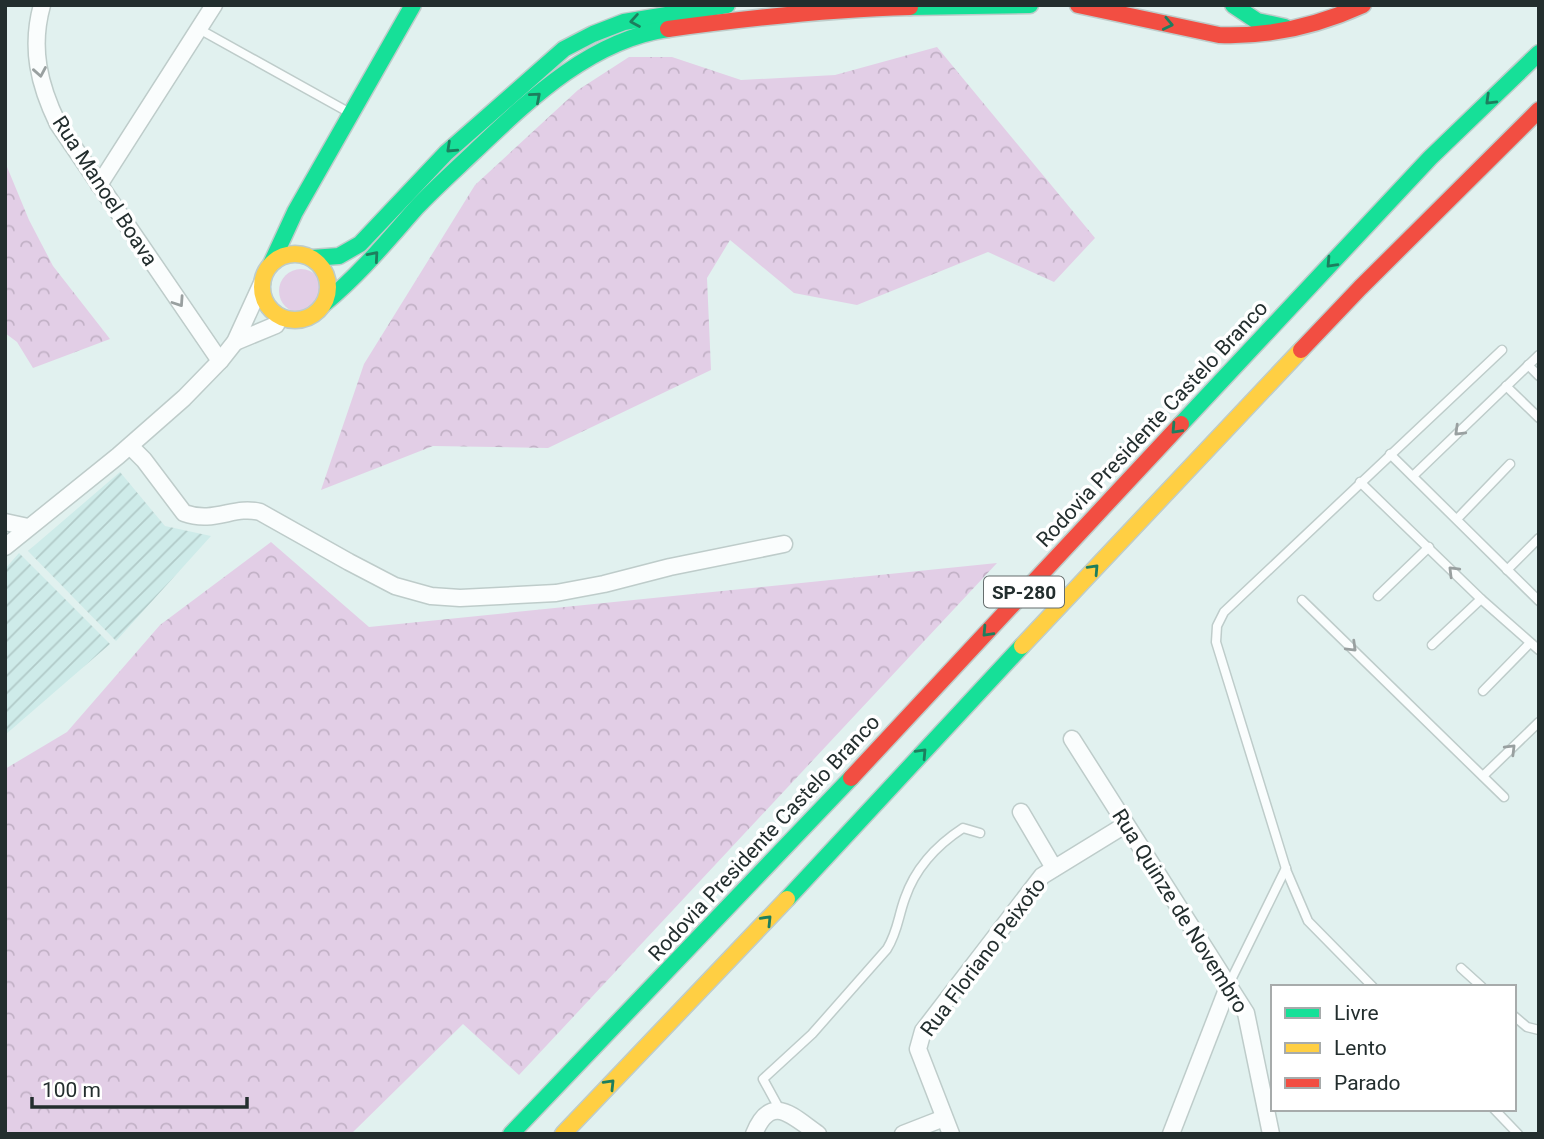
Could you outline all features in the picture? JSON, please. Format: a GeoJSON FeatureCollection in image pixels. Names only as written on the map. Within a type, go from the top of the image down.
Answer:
{"type":"FeatureCollection","features":[{"type":"Feature","properties":{"kind":"main road"},"geometry":{"type":"LineString","coordinates":[[413,5],[295,212],[262,283],[265,303],[272,312],[290,321],[300,321],[318,311],[354,279],[419,205],[524,107],[583,60],[631,39],[654,31],[818,11],[1030,5]]}},
{"type":"Feature","properties":{"kind":"main road"},"geometry":{"type":"LineString","coordinates":[[271,264],[289,255],[310,258],[339,256],[360,244],[446,153],[564,49],[624,22],[727,5]]}},
{"type":"Feature","properties":{"kind":"main road"},"geometry":{"type":"LineString","coordinates":[[1077,5],[1219,35],[1254,36],[1343,15],[1363,5]]}},
{"type":"Feature","properties":{"kind":"main road"},"geometry":{"type":"LineString","coordinates":[[1233,5],[1257,21],[1290,28]]}},
{"type":"Feature","properties":{"kind":"main road"},"geometry":{"type":"LineString","coordinates":[[1512,78],[1539,46]]}},
{"type":"Feature","properties":{"kind":"main road","name":"Rodovia Presidente Castelo Branco"},"geometry":{"type":"LineString","coordinates":[[511,1134],[772,862],[1430,158],[1539,53]]}},
{"type":"Feature","properties":{"kind":"main road","name":"SP-280"},"geometry":{"type":"LineString","coordinates":[[563,1134],[1360,288],[1539,110]]}},
{"type":"Feature","properties":{"kind":"main road"},"geometry":{"type":"LineString","coordinates":[[295,212],[310,258],[320,265],[328,283],[325,303]]}},
{"type":"Feature","properties":{"kind":"street","name":"Rua Manoel Boava"},"geometry":{"type":"LineString","coordinates":[[42,5],[37,26],[37,58],[44,95],[58,124],[220,361]]}},
{"type":"Feature","properties":{"kind":"street"},"geometry":{"type":"LineString","coordinates":[[99,185],[214,5]]}},
{"type":"Feature","properties":{"kind":"street"},"geometry":{"type":"LineString","coordinates":[[5,547],[130,446],[184,398],[235,342],[262,283]]}},
{"type":"Feature","properties":{"kind":"street"},"geometry":{"type":"LineString","coordinates":[[235,342],[276,325],[281,317]]}},
{"type":"Feature","properties":{"kind":"street"},"geometry":{"type":"LineString","coordinates":[[130,446],[144,460],[184,513],[206,518],[253,510],[349,562],[415,593],[460,598],[556,593],[784,544]]}},
{"type":"Feature","properties":{"kind":"street"},"geometry":{"type":"LineString","coordinates":[[5,522],[28,527]]}},
{"type":"Feature","properties":{"kind":"street","name":"Rua Quinze de Novembro"},"geometry":{"type":"LineString","coordinates":[[1072,739],[1246,1013],[1271,1134]]}},
{"type":"Feature","properties":{"kind":"street"},"geometry":{"type":"LineString","coordinates":[[1021,812],[1054,868]]}},
{"type":"Feature","properties":{"kind":"street","name":"Rua Floriano Peixoto"},"geometry":{"type":"LineString","coordinates":[[944,1118],[918,1049],[923,1031],[1042,876],[1125,825]]}},
{"type":"Feature","properties":{"kind":"street"},"geometry":{"type":"LineString","coordinates":[[1171,1134],[1228,987]]}},
{"type":"Feature","properties":{"kind":"street"},"geometry":{"type":"LineString","coordinates":[[754,1134],[761,1119],[775,1109],[818,1134]]}},
{"type":"Feature","properties":{"kind":"street"},"geometry":{"type":"LineString","coordinates":[[903,1134],[944,1118],[951,1134]]}},
{"type":"Feature","properties":{"kind":"lane"},"geometry":{"type":"LineString","coordinates":[[200,29],[351,114]]}},
{"type":"Feature","properties":{"kind":"lane"},"geometry":{"type":"LineString","coordinates":[[1371,985],[1308,921],[1286,868],[1216,642],[1216,631],[1224,612],[1502,349]]}},
{"type":"Feature","properties":{"kind":"lane"},"geometry":{"type":"LineString","coordinates":[[1413,476],[1539,355]]}},
{"type":"Feature","properties":{"kind":"lane"},"geometry":{"type":"LineString","coordinates":[[1528,365],[1539,376]]}},
{"type":"Feature","properties":{"kind":"lane"},"geometry":{"type":"LineString","coordinates":[[1506,386],[1539,418]]}},
{"type":"Feature","properties":{"kind":"lane"},"geometry":{"type":"LineString","coordinates":[[1390,454],[1539,601]]}},
{"type":"Feature","properties":{"kind":"lane"},"geometry":{"type":"LineString","coordinates":[[1457,519],[1510,464]]}},
{"type":"Feature","properties":{"kind":"lane"},"geometry":{"type":"LineString","coordinates":[[1360,482],[1481,599],[1539,650]]}},
{"type":"Feature","properties":{"kind":"lane"},"geometry":{"type":"LineString","coordinates":[[1507,570],[1539,538]]}},
{"type":"Feature","properties":{"kind":"lane"},"geometry":{"type":"LineString","coordinates":[[1378,596],[1429,547]]}},
{"type":"Feature","properties":{"kind":"lane"},"geometry":{"type":"LineString","coordinates":[[1432,645],[1481,599]]}},
{"type":"Feature","properties":{"kind":"lane"},"geometry":{"type":"LineString","coordinates":[[1303,600],[1504,797]]}},
{"type":"Feature","properties":{"kind":"lane"},"geometry":{"type":"LineString","coordinates":[[1483,691],[1531,643]]}},
{"type":"Feature","properties":{"kind":"lane"},"geometry":{"type":"LineString","coordinates":[[1483,776],[1539,722]]}},
{"type":"Feature","properties":{"kind":"lane"},"geometry":{"type":"LineString","coordinates":[[780,1110],[763,1080],[812,1034],[887,949],[896,934],[904,900],[916,872],[947,838],[963,828],[980,833]]}},
{"type":"Feature","properties":{"kind":"lane"},"geometry":{"type":"LineString","coordinates":[[1228,987],[1286,868]]}},
{"type":"Feature","properties":{"kind":"lane"},"geometry":{"type":"LineString","coordinates":[[1461,968],[1480,985]]}},
{"type":"Feature","properties":{"kind":"lane"},"geometry":{"type":"LineString","coordinates":[[1516,1018],[1527,1027],[1539,1030]]}},
{"type":"Feature","properties":{"kind":"lane"},"geometry":{"type":"LineString","coordinates":[[1495,1111],[1518,1134]]}},
{"type":"Feature","properties":{"kind":"shaded area"},"geometry":{"type":"Polygon","coordinates":[[[120,472],[165,526],[211,536],[116,641],[28,551],[120,472]]]}},
{"type":"Feature","properties":{"kind":"shaded area"},"geometry":{"type":"Polygon","coordinates":[[[19,553],[110,644],[5,735],[5,569],[19,553]]]}},
{"type":"Feature","properties":{"kind":"green space"},"geometry":{"type":"Polygon","coordinates":[[[937,47],[1095,238],[1054,282],[988,252],[857,305],[794,293],[730,240],[707,278],[711,370],[548,448],[433,446],[321,490],[364,364],[475,185],[578,90],[629,57],[672,57],[741,80],[835,75],[937,47]]]}},
{"type":"Feature","properties":{"kind":"green space"},"geometry":{"type":"Polygon","coordinates":[[[5,162],[29,220],[53,266],[110,339],[33,368],[17,342],[5,333],[5,162]]]}},
{"type":"Feature","properties":{"kind":"green space"},"geometry":{"type":"Polygon","coordinates":[[[301,269],[310,270],[317,275],[322,282],[322,300],[317,307],[310,312],[301,313],[292,312],[285,307],[280,300],[279,291],[280,282],[285,275],[292,270],[301,269]]]}},
{"type":"Feature","properties":{"kind":"green space"},"geometry":{"type":"Polygon","coordinates":[[[271,542],[369,627],[997,563],[519,1075],[463,1024],[351,1134],[5,1134],[5,769],[67,732],[160,625],[271,542]]]}},
{"type":"Feature","properties":{"kind":"traffic: fast"},"geometry":{"type":"LineString","coordinates":[[271,264],[295,212],[413,5]]}},
{"type":"Feature","properties":{"kind":"traffic: fast"},"geometry":{"type":"LineString","coordinates":[[312,258],[339,256],[360,244],[446,153],[564,49],[624,22],[727,5]]}},
{"type":"Feature","properties":{"kind":"traffic: fast"},"geometry":{"type":"LineString","coordinates":[[910,7],[1030,5]]}},
{"type":"Feature","properties":{"kind":"traffic: fast"},"geometry":{"type":"LineString","coordinates":[[1233,5],[1257,21],[1285,27]]}},
{"type":"Feature","properties":{"kind":"traffic: fast"},"geometry":{"type":"LineString","coordinates":[[325,303],[362,269],[431,193],[539,93],[587,59],[613,46],[640,35],[668,29]]}},
{"type":"Feature","properties":{"kind":"traffic: fast"},"geometry":{"type":"LineString","coordinates":[[1181,424],[1430,158],[1539,53]]}},
{"type":"Feature","properties":{"kind":"traffic: fast"},"geometry":{"type":"LineString","coordinates":[[787,899],[1022,646]]}},
{"type":"Feature","properties":{"kind":"traffic: fast"},"geometry":{"type":"LineString","coordinates":[[511,1134],[851,778]]}},
{"type":"Feature","properties":{"kind":"traffic: slow"},"geometry":{"type":"LineString","coordinates":[[289,254],[301,254],[313,259],[323,269],[328,287],[326,300],[313,315],[301,320],[289,320],[277,315],[267,305],[262,293],[262,281],[267,269],[277,259],[289,254]]}},
{"type":"Feature","properties":{"kind":"traffic: slow"},"geometry":{"type":"LineString","coordinates":[[1022,646],[1301,350]]}},
{"type":"Feature","properties":{"kind":"traffic: slow"},"geometry":{"type":"LineString","coordinates":[[563,1134],[787,899]]}},
{"type":"Feature","properties":{"kind":"traffic: jam"},"geometry":{"type":"LineString","coordinates":[[1078,5],[1219,35],[1293,29],[1363,5]]}},
{"type":"Feature","properties":{"kind":"traffic: jam"},"geometry":{"type":"LineString","coordinates":[[668,29],[789,15],[910,7]]}},
{"type":"Feature","properties":{"kind":"traffic: jam"},"geometry":{"type":"LineString","coordinates":[[1301,350],[1539,110]]}},
{"type":"Feature","properties":{"kind":"traffic: jam"},"geometry":{"type":"LineString","coordinates":[[851,778],[1181,424]]}}]}
